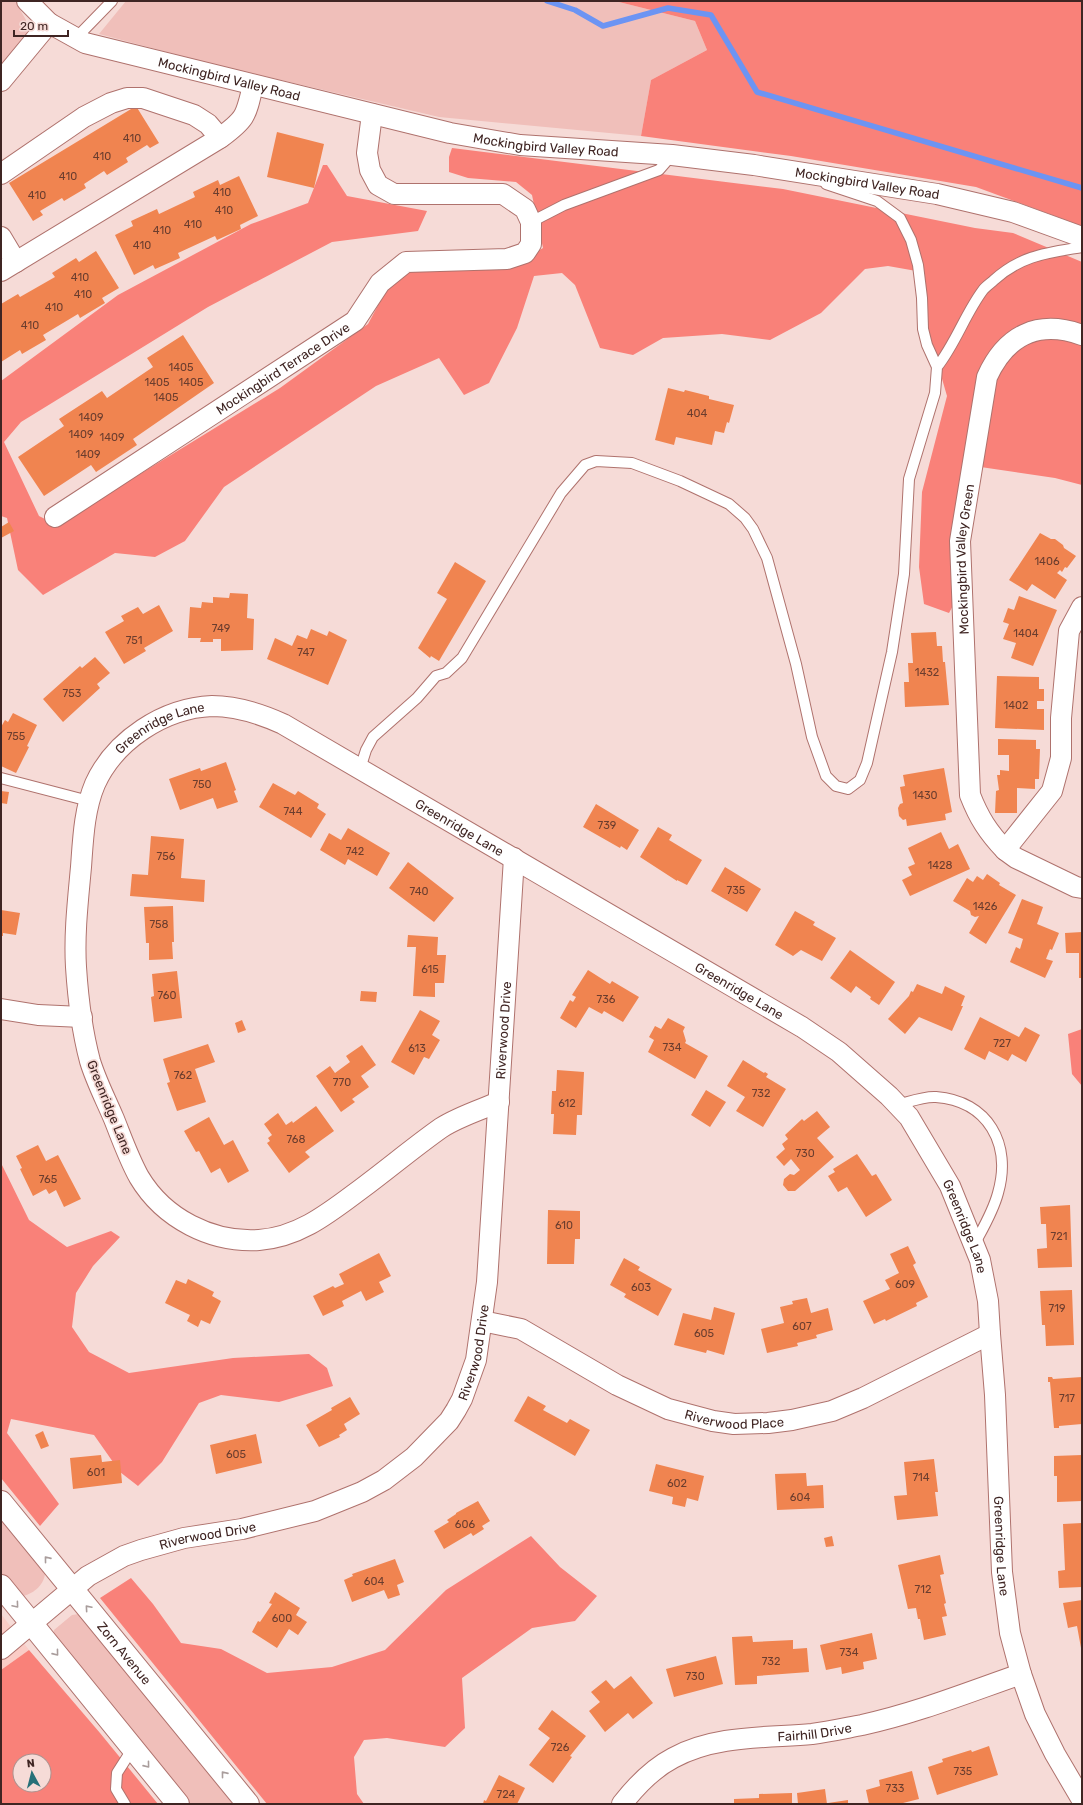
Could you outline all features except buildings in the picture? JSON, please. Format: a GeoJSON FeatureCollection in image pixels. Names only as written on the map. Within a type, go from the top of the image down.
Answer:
{"type":"FeatureCollection","features":[{"type":"Feature","properties":{"kind":"main road","name":"Zorn Avenue"},"geometry":{"type":"LineString","coordinates":[[1,1502],[248,1804]]}},
{"type":"Feature","properties":{"kind":"main road"},"geometry":{"type":"LineString","coordinates":[[1,1586],[178,1804]]}},
{"type":"Feature","properties":{"kind":"street","name":"Mockingbird Valley Road"},"geometry":{"type":"LineString","coordinates":[[27,1],[49,23],[85,43],[450,133],[520,145],[672,155],[937,194],[1013,212],[1082,237]]}},
{"type":"Feature","properties":{"kind":"street"},"geometry":{"type":"LineString","coordinates":[[1,81],[49,23]]}},
{"type":"Feature","properties":{"kind":"street"},"geometry":{"type":"LineString","coordinates":[[1,237],[8,267],[220,138],[238,125],[247,111],[253,85]]}},
{"type":"Feature","properties":{"kind":"street"},"geometry":{"type":"LineString","coordinates":[[1,174],[84,117],[110,103],[127,98],[143,98],[194,115],[208,124],[220,138]]}},
{"type":"Feature","properties":{"kind":"street"},"geometry":{"type":"LineString","coordinates":[[372,114],[367,153],[370,170],[378,185],[394,194],[503,194],[525,209],[531,222]]}},
{"type":"Feature","properties":{"kind":"street","name":"Mockingbird Terrace Drive"},"geometry":{"type":"LineString","coordinates":[[55,517],[355,321],[380,283],[406,262],[507,259],[525,253],[531,244],[531,222]]}},
{"type":"Feature","properties":{"kind":"street","name":"Mockingbird Valley Green"},"geometry":{"type":"LineString","coordinates":[[1082,335],[1068,330],[1048,328],[1032,331],[1013,341],[1004,348],[994,361],[986,377],[960,541],[970,795],[978,815],[990,834],[1005,850],[1016,858],[1076,887],[1082,888]]}},
{"type":"Feature","properties":{"kind":"street"},"geometry":{"type":"LineString","coordinates":[[1005,850],[1052,791],[1062,758],[1061,718],[1069,631],[1082,607]]}},
{"type":"Feature","properties":{"kind":"street","name":"Greenridge Lane"},"geometry":{"type":"LineString","coordinates":[[499,1102],[444,1127],[325,1216],[303,1228],[262,1240],[220,1237],[190,1226],[169,1212],[158,1202],[140,1178],[124,1145],[90,1061],[82,1017],[76,965],[77,908],[85,825],[89,802],[100,773],[110,758],[128,739],[156,722],[187,710],[212,706],[236,708],[264,716],[283,724],[802,1027],[839,1052],[909,1117],[950,1186],[980,1260],[986,1295],[995,1395],[1002,1572],[1010,1633],[1021,1674],[1035,1714],[1055,1754],[1082,1800]]}},
{"type":"Feature","properties":{"kind":"street","name":"Riverwood Drive"},"geometry":{"type":"LineString","coordinates":[[1,1649],[88,1576],[124,1556],[184,1538],[242,1529],[315,1511],[362,1492],[384,1480],[414,1457],[449,1421],[462,1399],[476,1360],[488,1282],[514,858]]}},
{"type":"Feature","properties":{"kind":"street"},"geometry":{"type":"LineString","coordinates":[[1,1009],[38,1015],[82,1017]]}},
{"type":"Feature","properties":{"kind":"street","name":"Riverwood Place"},"geometry":{"type":"LineString","coordinates":[[482,1321],[521,1329],[617,1385],[668,1409],[712,1421],[734,1424],[768,1424],[792,1420],[832,1410],[863,1398],[990,1334]]}},
{"type":"Feature","properties":{"kind":"street","name":"Fairhill Drive"},"geometry":{"type":"LineString","coordinates":[[622,1804],[634,1788],[658,1766],[672,1758],[703,1746],[730,1740],[814,1734],[862,1725],[931,1706],[1021,1674]]}},
{"type":"Feature","properties":{"kind":"lane"},"geometry":{"type":"LineString","coordinates":[[76,38],[112,1]]}},
{"type":"Feature","properties":{"kind":"lane"},"geometry":{"type":"LineString","coordinates":[[531,222],[564,204],[659,170],[672,155]]}},
{"type":"Feature","properties":{"kind":"lane"},"geometry":{"type":"LineString","coordinates":[[360,768],[366,750],[373,737],[417,698],[436,676],[446,673],[462,658],[561,493],[585,465],[596,461],[632,463],[680,481],[729,504],[745,518],[753,529],[767,558],[794,657],[812,737],[826,776],[836,786],[848,789],[860,780],[867,764],[892,652],[904,574],[909,479],[935,393],[937,367],[927,345],[923,329],[922,298],[918,265],[911,240],[900,218],[877,200],[841,190],[793,172]]}},
{"type":"Feature","properties":{"kind":"lane"},"geometry":{"type":"LineString","coordinates":[[937,367],[949,351],[983,289],[1003,272],[1029,257],[1051,251],[1082,247]]}},
{"type":"Feature","properties":{"kind":"lane"},"geometry":{"type":"LineString","coordinates":[[1,778],[89,802]]}},
{"type":"Feature","properties":{"kind":"lane"},"geometry":{"type":"LineString","coordinates":[[897,1105],[935,1097],[961,1103],[974,1108],[988,1121],[997,1136],[1001,1154],[1002,1170],[998,1192],[989,1217],[974,1245]]}},
{"type":"Feature","properties":{"kind":"lane"},"geometry":{"type":"LineString","coordinates":[[125,1804],[116,1789],[117,1773],[133,1748]]}},
{"type":"Feature","properties":{"kind":"shaded area"},"geometry":{"type":"Polygon","coordinates":[[[1,1],[15,1],[26,20],[27,35],[1,70],[1,1]]]}},
{"type":"Feature","properties":{"kind":"shaded area"},"geometry":{"type":"Polygon","coordinates":[[[126,1],[615,1],[695,21],[707,50],[651,80],[641,136],[439,117],[216,65],[99,34],[126,1]]]}},
{"type":"Feature","properties":{"kind":"shaded area"},"geometry":{"type":"Polygon","coordinates":[[[615,1],[1082,1],[1082,226],[976,187],[791,156],[641,136],[651,80],[707,50],[695,21],[615,1]]]}},
{"type":"Feature","properties":{"kind":"shaded area"},"geometry":{"type":"Polygon","coordinates":[[[452,148],[783,189],[975,228],[1013,233],[1082,262],[1082,485],[1055,478],[967,465],[957,598],[949,613],[924,604],[919,567],[922,492],[947,396],[927,327],[922,272],[888,266],[865,269],[821,313],[770,340],[722,334],[663,338],[633,355],[600,348],[575,285],[562,273],[534,276],[517,328],[489,383],[464,395],[439,358],[376,386],[224,487],[185,541],[155,557],[115,553],[43,595],[18,570],[7,518],[1,516],[1,381],[118,295],[251,224],[308,203],[323,165],[327,165],[347,196],[427,211],[418,231],[332,242],[208,307],[21,422],[4,442],[39,516],[57,525],[280,388],[368,324],[390,283],[411,271],[510,267],[543,248],[532,195],[516,182],[468,178],[449,172],[449,157],[452,148]]]}},
{"type":"Feature","properties":{"kind":"shaded area"},"geometry":{"type":"Polygon","coordinates":[[[1082,1029],[1082,1086],[1072,1074],[1068,1034],[1082,1029]]]}},
{"type":"Feature","properties":{"kind":"shaded area"},"geometry":{"type":"Polygon","coordinates":[[[1,1163],[29,1220],[67,1247],[111,1231],[120,1237],[93,1266],[76,1293],[72,1327],[89,1352],[129,1373],[233,1358],[309,1354],[327,1368],[333,1386],[279,1402],[221,1395],[199,1403],[162,1462],[138,1486],[120,1472],[94,1435],[11,1419],[7,1433],[59,1504],[40,1526],[1,1478],[1,1163]]]}},
{"type":"Feature","properties":{"kind":"shaded area"},"geometry":{"type":"Polygon","coordinates":[[[1,1515],[45,1570],[42,1583],[39,1587],[27,1595],[23,1596],[16,1591],[1,1574],[1,1515]]]}},
{"type":"Feature","properties":{"kind":"shaded area"},"geometry":{"type":"Polygon","coordinates":[[[531,1536],[560,1567],[597,1596],[575,1621],[532,1628],[462,1678],[465,1728],[445,1747],[387,1738],[364,1740],[354,1757],[357,1794],[364,1804],[267,1804],[100,1598],[131,1578],[153,1604],[181,1643],[221,1649],[267,1673],[332,1667],[385,1650],[446,1590],[531,1536]]]}},
{"type":"Feature","properties":{"kind":"shaded area"},"geometry":{"type":"Polygon","coordinates":[[[1,1614],[29,1650],[1,1670],[1,1614]]]}},
{"type":"Feature","properties":{"kind":"shaded area"},"geometry":{"type":"Polygon","coordinates":[[[79,1614],[233,1804],[186,1804],[53,1636],[54,1630],[72,1615],[79,1614]]]}},
{"type":"Feature","properties":{"kind":"shaded area"},"geometry":{"type":"Polygon","coordinates":[[[29,1650],[158,1804],[1,1804],[1,1670],[29,1650]]]}},
{"type":"Feature","properties":{"kind":"waterway"},"geometry":{"type":"LineString","coordinates":[[547,1],[575,10],[603,26],[668,8],[711,15],[757,92],[1082,188]]}}]}
